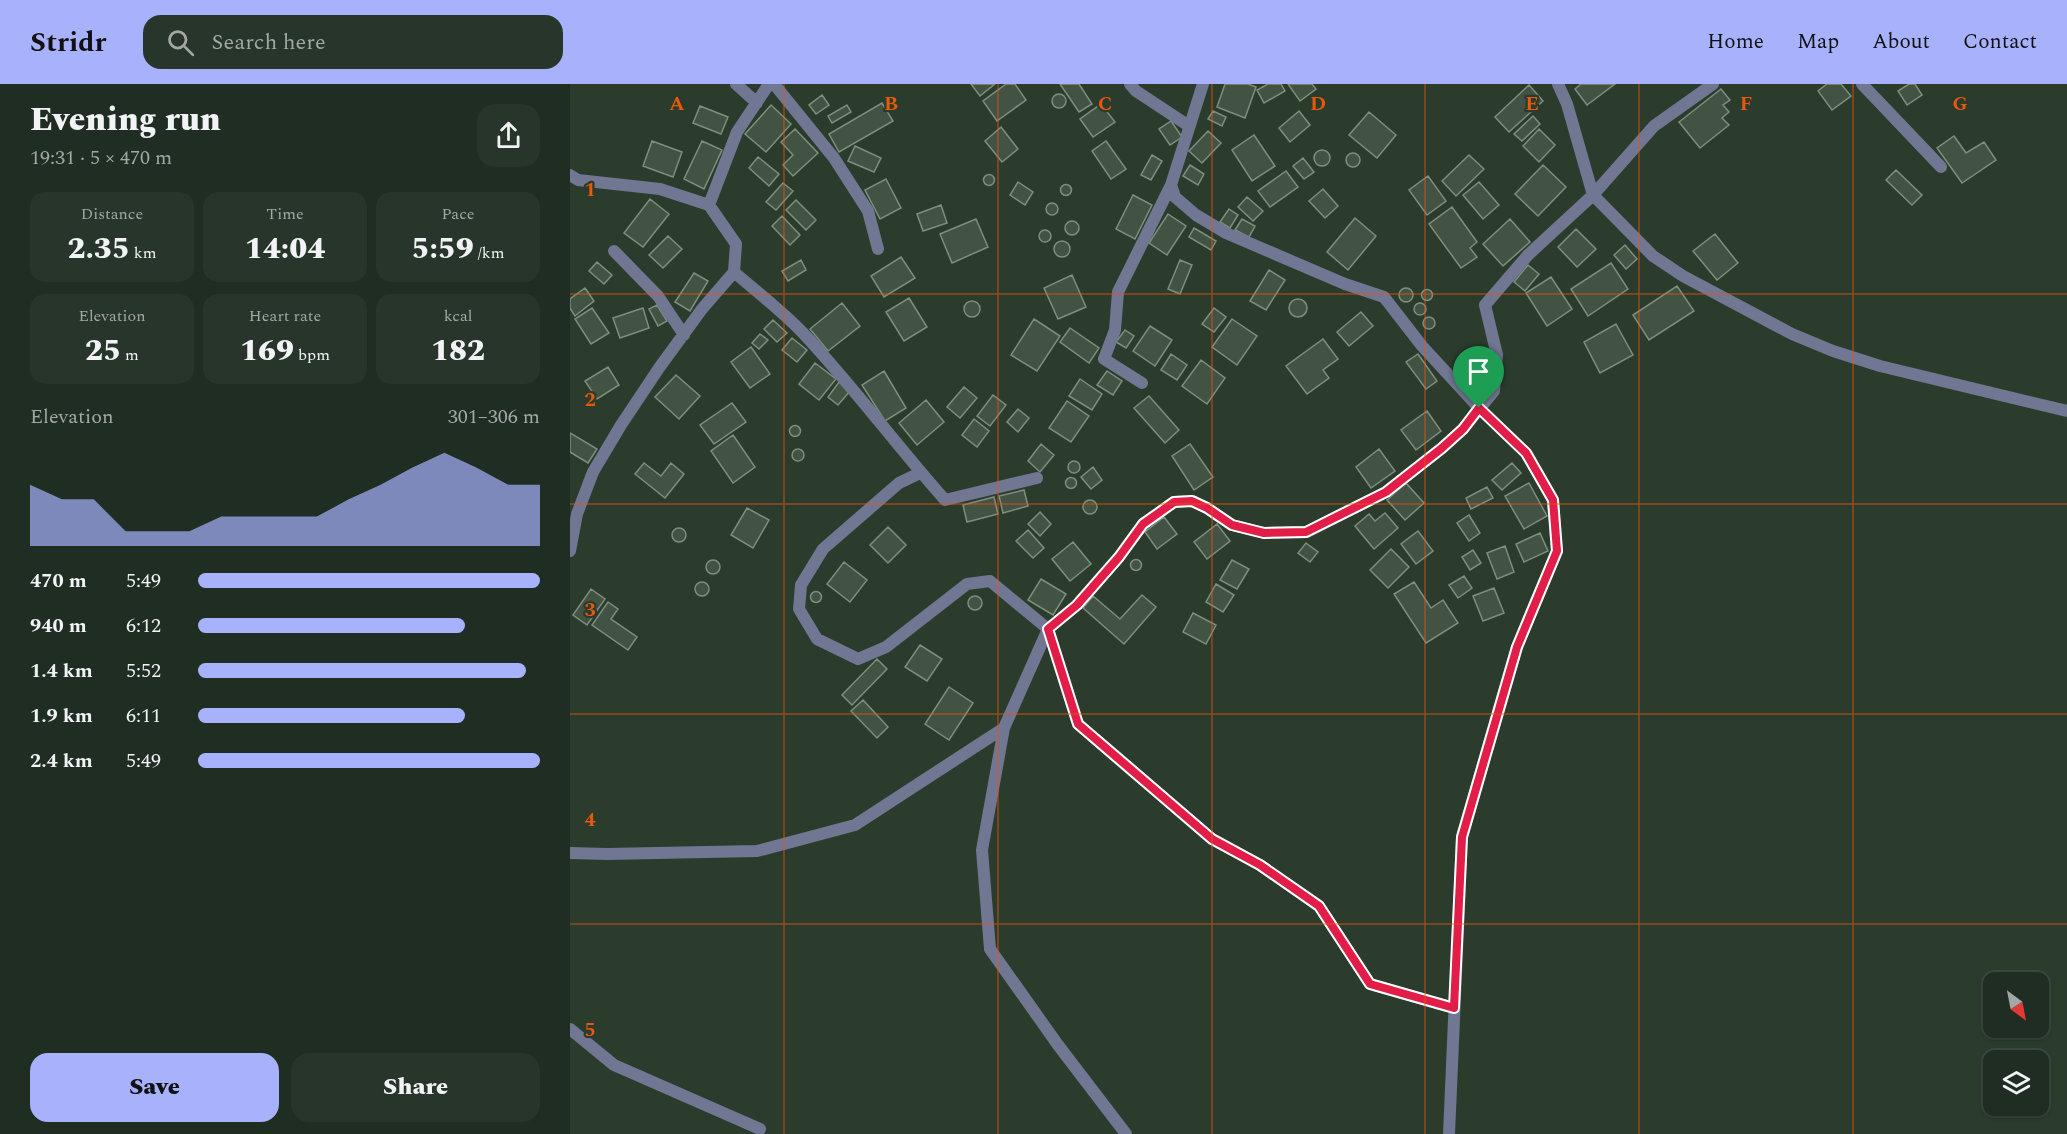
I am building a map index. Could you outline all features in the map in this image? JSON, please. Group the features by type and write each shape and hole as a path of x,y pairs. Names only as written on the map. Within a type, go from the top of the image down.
{"street":[{"path":"736,84 757,103"},
{"path":"709,205 737,132 769,84"},
{"path":"774,84 834,158 868,210 878,249"},
{"path":"1130,84 1136,91 1189,126"},
{"path":"1143,383 1104,359 1115,330 1118,292 1171,185 1203,84"},
{"path":"1558,84 1567,104 1593,195 1661,261 1683,276 1792,334 1833,351 1880,366 2067,411"},
{"path":"1126,1134 1058,1046 990,949 982,850 1004,728 1048,629 1077,605 1119,557 1143,524 1174,502 1192,501 1232,525 1264,533 1306,532 1386,492 1442,448 1463,429 1494,391 1497,355 1485,305 1528,255 1593,195 1654,126 1713,84"},
{"path":"1862,84 1941,167"},
{"path":"570,176 578,180 660,189 709,205 736,244 734,272 702,309 621,425 593,472 577,514 570,551"},
{"path":"1171,185 1175,197 1196,215 1226,233 1345,284 1384,297 1422,346 1479,408 1526,453 1553,500 1557,551 1517,647 1462,837 1449,1134"},
{"path":"614,251 658,296 684,335"},
{"path":"734,272 801,331 859,395 920,473 945,500 1037,478"},
{"path":"920,473 899,483 823,549 801,585 800,609 817,639 858,659 886,647 967,584 990,581 1048,629 1078,724 1212,839 1260,865 1319,906 1370,984 1454,1008"},
{"path":"570,853 757,851 855,825 1004,728"},
{"path":"570,1029 614,1065 760,1129"}],"building":[{"path":"971,84 995,84 980,96"},
{"path":"1006,84 1015,84 1026,100 997,121 983,101"},
{"path":"1060,84 1079,84 1092,104 1079,112"},
{"path":"1225,84 1248,84 1256,87 1245,118 1217,107"},
{"path":"1268,84 1281,84 1285,91 1264,103 1257,90"},
{"path":"1288,84 1312,84 1316,89 1300,101"},
{"path":"1581,84 1615,84 1587,105 1575,89"},
{"path":"1827,84 1841,84 1851,96 1832,110 1818,91"},
{"path":"1909,84 1915,84 1922,95 1907,105 1898,91"},
{"path":"1529,85 1543,101 1509,132 1495,117"},
{"path":"1721,89 1730,100 1723,105 1729,112 1722,118 1729,125 1700,148 1679,122"},
{"path":"1059,94 1064,96 1066,101 1064,106 1059,108 1054,106 1052,101 1054,96"},
{"path":"822,95 829,105 816,114 809,105"},
{"path":"882,103 893,121 839,152 829,134"},
{"path":"1101,104 1115,122 1093,137 1080,119"},
{"path":"771,105 791,124 766,152 745,134"},
{"path":"847,105 851,112 832,123 828,116"},
{"path":"700,106 728,117 721,134 693,123"},
{"path":"1213,111 1226,117 1222,126 1208,119"},
{"path":"1299,111 1310,125 1290,142 1279,128"},
{"path":"1369,112 1396,135 1377,158 1349,135"},
{"path":"1533,116 1540,124 1522,141 1514,134"},
{"path":"1171,121 1182,137 1170,145 1159,129"},
{"path":"1001,127 1018,149 1002,162 985,141"},
{"path":"795,129 818,153 793,176 783,165 793,155 781,142"},
{"path":"1539,129 1555,145 1539,162 1523,146"},
{"path":"1208,131 1221,143 1202,163 1189,151"},
{"path":"1254,135 1275,166 1252,181 1232,150"},
{"path":"1954,136 1966,153 1984,142 1996,160 1962,183 1937,148"},
{"path":"652,141 682,152 673,177 643,166"},
{"path":"702,141 722,150 704,189 684,179"},
{"path":"1106,141 1126,169 1111,179 1092,151"},
{"path":"855,146 881,158 874,172 848,161"},
{"path":"1322,150 1330,158 1322,166 1314,158"},
{"path":"1350,153 1356,153 1360,160 1356,167 1350,167 1346,163 1346,157"},
{"path":"1152,155 1162,161 1151,180 1141,175"},
{"path":"1469,155 1484,169 1456,196 1442,181"},
{"path":"758,157 779,174 769,186 749,168"},
{"path":"1303,158 1314,172 1304,179 1293,166"},
{"path":"1190,165 1204,174 1198,185 1183,176"},
{"path":"1543,165 1566,187 1538,216 1515,194"},
{"path":"1896,170 1922,195 1912,205 1886,180"},
{"path":"1286,171 1298,187 1270,207 1258,191"},
{"path":"989,174 995,180 989,186 983,180"},
{"path":"1428,176 1446,201 1427,215 1409,190"},
{"path":"886,179 901,208 880,219 865,190"},
{"path":"1018,182 1033,192 1025,205 1010,195"},
{"path":"1479,182 1499,205 1483,219 1463,195"},
{"path":"783,183 793,191 776,210 766,202"},
{"path":"1066,185 1070,186 1070,194 1066,195 1062,194 1061,190 1062,186"},
{"path":"1323,189 1338,206 1325,218 1309,201"},
{"path":"1133,195 1152,205 1135,239 1116,229"},
{"path":"1247,197 1263,211 1253,221 1238,207"},
{"path":"650,199 669,214 643,247 624,233"},
{"path":"796,200 816,220 806,230 786,210"},
{"path":"1054,203 1058,209 1054,215 1050,215 1046,207"},
{"path":"941,205 947,223 923,231 917,214"},
{"path":"1452,207 1477,242 1470,248 1477,257 1461,268 1429,224"},
{"path":"1229,209 1238,215 1230,228 1220,222"},
{"path":"1168,214 1186,226 1167,255 1149,243"},
{"path":"782,216 800,235 790,245 772,226"},
{"path":"1355,218 1376,236 1348,270 1327,252"},
{"path":"976,219 988,247 952,263 940,234"},
{"path":"1242,219 1255,226 1249,237 1235,230"},
{"path":"1510,219 1530,242 1503,266 1483,244"},
{"path":"1069,221 1075,221 1079,228 1075,235 1069,235 1065,231 1065,225"},
{"path":"1194,228 1216,241 1211,250 1189,237"},
{"path":"1576,229 1596,249 1577,267 1558,247"},
{"path":"1047,230 1050,231 1050,241 1043,242 1040,241 1039,234 1040,231"},
{"path":"1715,234 1738,263 1717,280 1693,251"},
{"path":"668,236 682,249 663,268 649,255"},
{"path":"1062,241 1068,243 1070,249 1068,255 1062,257 1056,255 1054,249 1056,243"},
{"path":"1625,245 1637,259 1626,269 1614,255"},
{"path":"901,257 915,278 884,297 871,276"},
{"path":"801,260 806,270 788,281 782,271"},
{"path":"1180,260 1192,265 1180,294 1168,289"},
{"path":"597,262 612,275 604,284 589,271"},
{"path":"1611,263 1628,289 1588,316 1571,289"},
{"path":"1528,265 1539,274 1525,291 1514,282"},
{"path":"1269,270 1285,280 1266,310 1250,301"},
{"path":"694,273 708,281 690,311 675,302"},
{"path":"1072,275 1086,307 1058,319 1044,288"},
{"path":"1551,277 1572,309 1547,326 1526,293"},
{"path":"1677,286 1694,311 1649,340 1633,315"},
{"path":"585,288 594,301 575,316 570,308 570,299"},
{"path":"1406,288 1411,290 1413,295 1411,300 1406,302 1401,300 1399,295 1401,290"},
{"path":"1427,290 1431,291 1431,299 1427,300 1423,299 1422,295 1423,291"},
{"path":"909,298 927,327 904,341 886,312"},
{"path":"1298,299 1304,302 1307,308 1304,314 1298,317 1292,314 1289,308 1292,302"},
{"path":"972,301 980,309 972,317 964,309"},
{"path":"842,303 860,326 828,351 810,329"},
{"path":"1422,303 1426,309 1422,315 1418,315 1414,307"},
{"path":"657,305 667,321 658,326 649,309"},
{"path":"592,308 609,333 591,344 575,319"},
{"path":"643,308 649,328 620,338 613,318"},
{"path":"1214,308 1226,317 1214,332 1202,324"},
{"path":"1361,312 1373,326 1349,346 1337,332"},
{"path":"1429,317 1435,323 1429,329 1423,323"},
{"path":"1034,319 1060,336 1037,371 1011,355"},
{"path":"1232,319 1257,336 1237,365 1212,347"},
{"path":"773,320 787,333 777,342 764,329"},
{"path":"1616,324 1633,355 1600,373 1584,342"},
{"path":"1150,326 1172,340 1155,366 1133,351"},
{"path":"1070,328 1099,348 1089,363 1060,342"},
{"path":"1125,330 1134,336 1126,348 1116,342"},
{"path":"760,334 768,340 759,349 752,343"},
{"path":"792,338 807,350 797,362 782,350"},
{"path":"1323,339 1338,359 1323,370 1329,378 1307,394 1286,366"},
{"path":"751,347 770,374 750,388 731,362"},
{"path":"1171,354 1187,365 1177,380 1161,370"},
{"path":"1418,354 1437,381 1426,389 1406,362"},
{"path":"1201,360 1225,378 1207,404 1182,386"},
{"path":"815,363 836,379 819,400 799,384"},
{"path":"608,367 619,385 597,399 585,381"},
{"path":"884,371 906,408 885,421 862,385"},
{"path":"1107,371 1122,381 1113,395 1097,385"},
{"path":"676,375 700,396 679,419 655,397"},
{"path":"1080,379 1102,394 1092,410 1069,396"},
{"path":"839,382 850,391 838,405 828,397"},
{"path":"964,387 977,398 960,418 947,407"},
{"path":"993,395 1006,405 990,426 977,416"},
{"path":"1149,396 1179,430 1165,443 1134,408"},
{"path":"926,400 944,422 917,445 899,423"},
{"path":"1067,401 1089,416 1071,442 1049,428"},
{"path":"732,403 746,422 714,444 700,425"},
{"path":"1018,409 1029,418 1018,432 1007,422"},
{"path":"1427,411 1441,431 1416,450 1401,430"},
{"path":"974,419 989,431 977,447 962,435"},
{"path":"795,426 799,427 799,435 795,436 791,435 790,431 791,427"},
{"path":"570,433 597,449 588,463 570,452"},
{"path":"733,435 755,467 733,483 711,451"},
{"path":"1041,444 1054,455 1040,472 1028,461"},
{"path":"1190,444 1213,477 1194,490 1172,456"},
{"path":"798,449 804,455 798,461 792,455"},
{"path":"1379,449 1395,471 1371,488 1356,467"},
{"path":"1076,461 1080,467 1076,473 1072,473 1068,465"},
{"path":"644,463 661,476 671,463 684,474 665,498 635,474"},
{"path":"1512,463 1521,473 1502,490 1492,480"},
{"path":"1093,467 1102,480 1091,489 1081,477"},
{"path":"1071,477 1077,483 1071,489 1065,483"},
{"path":"1406,483 1424,503 1405,520 1387,500"},
{"path":"1529,483 1547,516 1524,529 1505,496"},
{"path":"1487,487 1493,498 1471,509 1466,498"},
{"path":"1024,490 1028,506 1003,513 999,496"},
{"path":"994,497 998,514 967,522 963,505"},
{"path":"1090,500 1095,502 1097,507 1095,512 1090,514 1085,512 1083,507 1085,502"},
{"path":"747,508 769,520 753,548 731,535"},
{"path":"1040,512 1051,524 1040,536 1028,524"},
{"path":"1385,513 1398,528 1374,549 1355,526 1369,514 1375,521"},
{"path":"1469,515 1480,533 1469,541 1457,523"},
{"path":"1164,517 1177,534 1157,549 1145,532"},
{"path":"1217,524 1230,541 1207,559 1194,542"},
{"path":"888,527 906,545 888,563 870,545"},
{"path":"676,528 682,528 686,535 682,542 676,542 672,538 672,532"},
{"path":"1028,530 1044,548 1033,558 1016,541"},
{"path":"1418,531 1433,551 1416,564 1401,544"},
{"path":"1540,533 1548,551 1524,562 1516,544"},
{"path":"1073,542 1091,564 1070,581 1052,559"},
{"path":"1306,543 1318,552 1310,562 1298,553"},
{"path":"1505,546 1514,572 1497,579 1487,553"},
{"path":"1391,549 1409,567 1388,588 1370,570"},
{"path":"1473,550 1481,563 1470,570 1462,557"},
{"path":"1136,559 1142,565 1136,571 1130,565"},
{"path":"710,560 716,560 720,567 716,574 710,574 706,570 706,564"},
{"path":"1232,560 1249,569 1237,589 1220,580"},
{"path":"844,562 867,580 850,602 827,584"},
{"path":"1464,576 1472,588 1458,598 1449,585"},
{"path":"1041,579 1066,594 1053,615 1028,600"},
{"path":"699,582 705,582 709,589 705,596 699,596 695,592 695,586"},
{"path":"1414,582 1431,608 1443,600 1458,623 1426,643 1394,594"},
{"path":"1216,584 1234,595 1223,612 1206,602"},
{"path":"1494,588 1504,613 1483,621 1473,596"},
{"path":"591,589 605,599 587,625 573,615"},
{"path":"816,591 822,597 816,603 810,597"},
{"path":"1142,595 1156,607 1124,644 1083,608 1093,596 1120,619"},
{"path":"975,596 980,598 982,603 980,608 975,610 970,608 968,603 970,598"},
{"path":"608,602 618,609 611,619 637,637 628,650 592,625"},
{"path":"1193,613 1216,625 1206,644 1183,632"},
{"path":"920,645 942,659 927,681 905,667"},
{"path":"877,659 887,669 852,705 842,695"},
{"path":"949,687 973,703 949,740 925,724"},
{"path":"863,700 888,727 877,738 851,711"}],"route":[{"path":"1479,408 1526,453 1553,500 1557,551 1517,647 1462,837 1454,1008 1370,984 1319,906 1260,865 1212,839 1078,724 1048,629 1077,605 1119,557 1143,524 1174,502 1192,501 1232,525 1264,533 1306,532 1386,492 1442,448 1463,429 1479,408"}]}
